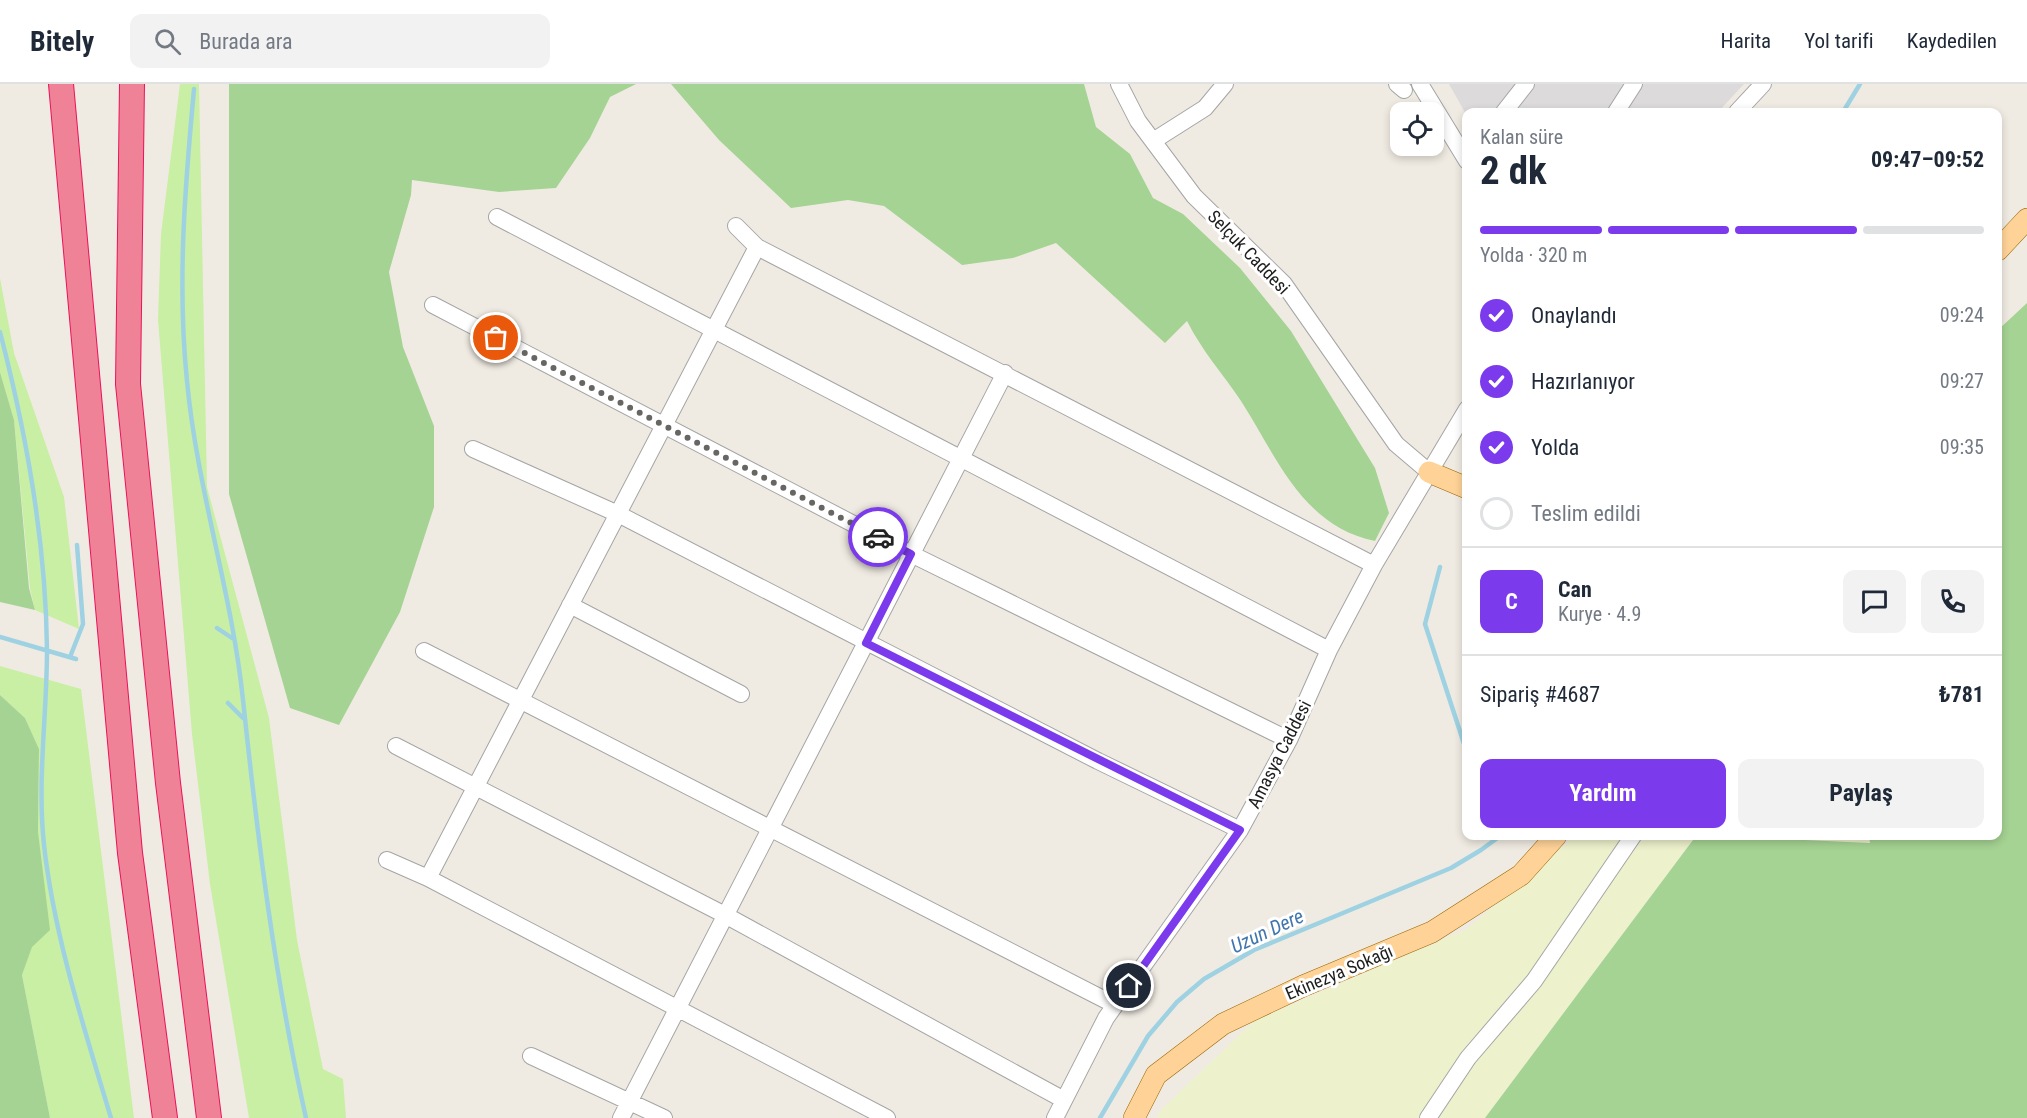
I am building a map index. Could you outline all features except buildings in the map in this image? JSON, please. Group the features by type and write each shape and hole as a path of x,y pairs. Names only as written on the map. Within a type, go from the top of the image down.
{"highway":[{"path":"61,84 130,853 165,1118"},
{"path":"133,84 128,384 168,783 209,1118"}],"main road":[{"path":"2002,246 2027,219"},
{"path":"1429,472 1462,486"},
{"name":"Ekinezya Sokağı","path":"1134,1118 1156,1075 1224,1024 1303,986 1432,932 1521,874 1553,840"}],"street":[{"name":"Selçuk Caddesi","path":"1119,84 1138,121 1194,196 1284,284 1396,444 1429,472"},
{"path":"1153,141 1205,108 1225,84"},
{"path":"1507,108 1526,84"},
{"path":"1619,108 1634,84"},
{"path":"1741,108 1763,84"},
{"path":"1407,86 1462,154"},
{"path":"497,217 714,332 1329,650"},
{"path":"736,225 757,247 1374,565"},
{"path":"428,878 757,247"},
{"path":"433,305 911,554 1289,740"},
{"path":"621,1118 1005,373"},
{"name":"Amasya Caddesi","path":"1055,1118 1115,1005 1240,830 1289,740 1329,650 1374,565 1462,417"},
{"path":"473,449 618,514 866,643 1240,830"},
{"path":"570,605 741,694"},
{"path":"424,651 519,702 1115,1005"},
{"path":"396,746 725,915 1064,1100"},
{"path":"1428,1118 1468,1058 1534,981 1630,840"},
{"path":"387,861 428,878 887,1118"},
{"path":"531,1056 664,1118"}],"shaded area":[{"path":"1449,84 1744,84 1722,108 1462,108"}],"green space":[{"path":"180,84 199,84 207,487 269,718 297,940 323,1069 343,1079 346,1118 249,1118 210,884 192,734 158,320 161,234"},
{"path":"229,84 636,84 610,97 590,138 556,188 499,192 412,180 411,195 389,272 403,347 434,426 434,507 400,612 339,725 290,708 229,494"},
{"path":"671,84 1084,84 1096,127 1130,154 1153,198 1183,214 1240,268 1291,331 1375,468 1389,513 1375,541 1350,533 1328,521 1310,505 1280,466 1241,401 1187,321 1165,343 1056,243 1013,258 962,265 884,206 848,200 791,208 719,140"},
{"path":"0,278 14,353 64,497 79,629 35,610 30,588 14,420 0,372"},
{"path":"2027,303 2027,1118 1485,1118 1693,840 1805,840 1870,843 1870,840 2002,840 2002,326"},
{"path":"0,372 14,420 29,588 35,610 0,602"},
{"path":"0,666 81,689 134,1118 50,1118 22,975 32,946 38,832 39,749 25,718 0,695"},
{"path":"0,695 25,718 39,749 38,832 50,930 32,947 22,975 50,1118 0,1118"},
{"path":"1570,840 1693,840 1485,1118 1157,1118 1161,1110 1255,1020 1467,929"},
{"path":"1805,840 1870,840 1870,843"}],"waterway":[{"name":"Uzun Dere","path":"1845,108 1860,84"},
{"path":"194,89 182,271 187,381 198,461 238,660 268,910 285,1014 306,1118"},
{"path":"0,332 19,410 33,489 43,569 47,650 42,772 44,845 63,948 111,1118"},
{"path":"70,657 83,624 77,545"},
{"path":"1440,567 1425,624 1462,738"},
{"path":"217,628 232,638"},
{"path":"0,637 76,659"},
{"path":"228,703 243,718"},
{"name":"Uzun Dere","path":"1100,1118 1148,1036 1177,1002 1204,979 1254,950 1451,868 1495,840"}],"way so far":[{"path":"496,338 878,537"}],"route":[{"path":"878,537 911,554 866,643 1240,830 1129,986"}]}
